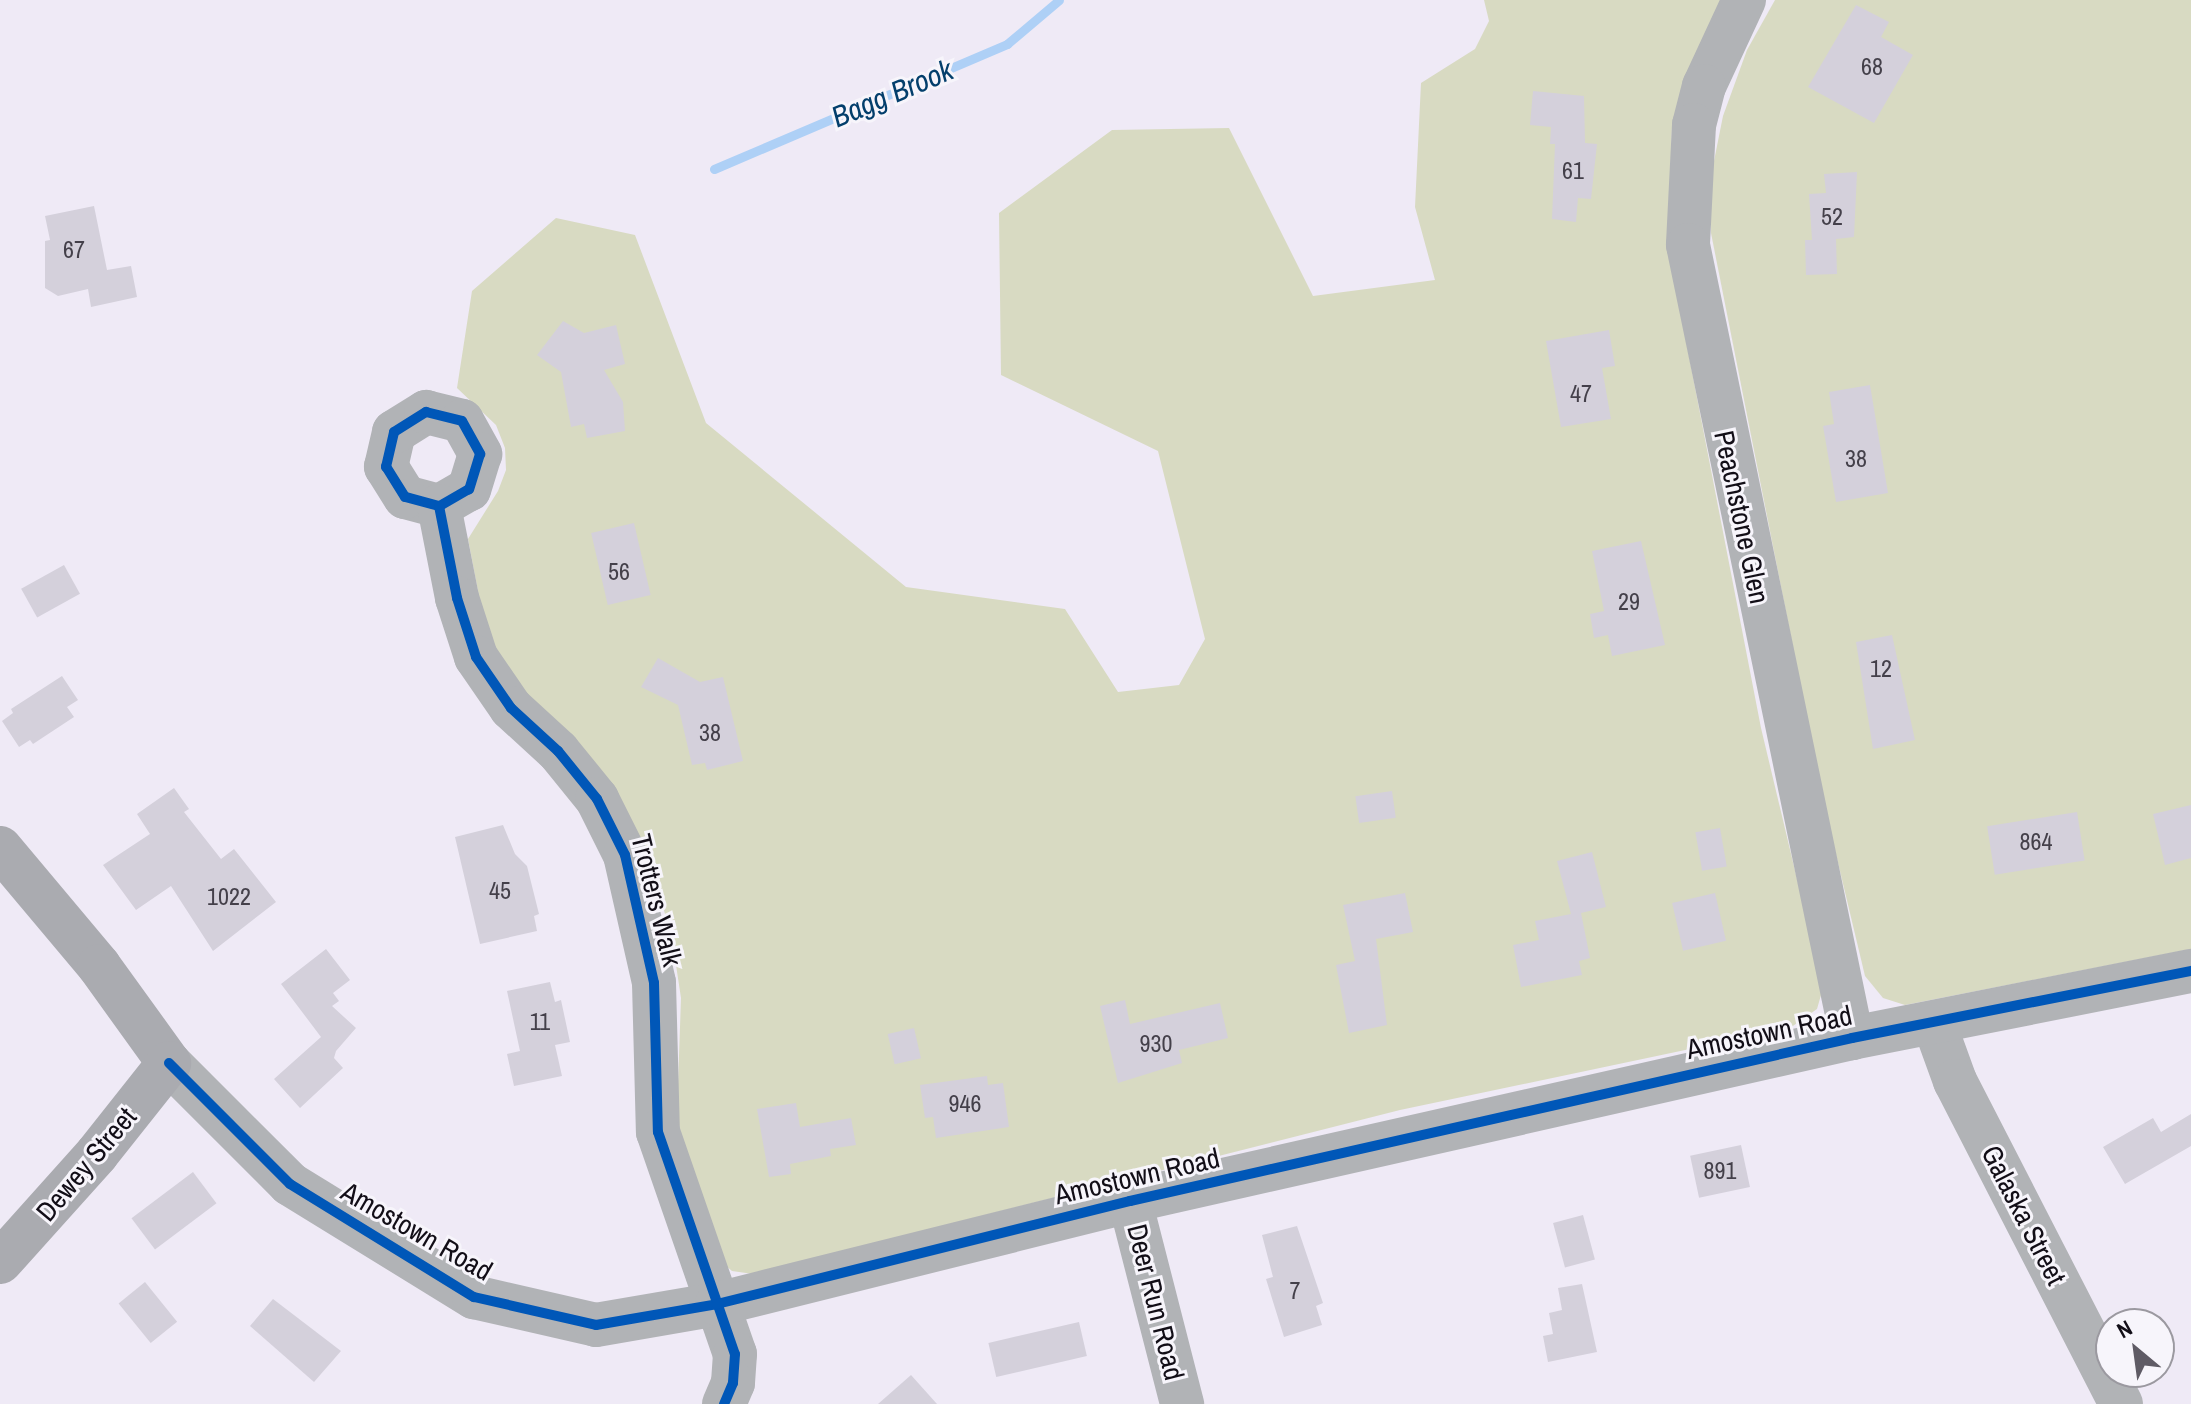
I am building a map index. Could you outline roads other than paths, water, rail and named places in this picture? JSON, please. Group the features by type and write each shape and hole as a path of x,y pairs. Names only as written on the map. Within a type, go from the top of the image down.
{"main road":[{"name":"Amostown Road","path":"0,848 99,966 169,1063"},
{"name":"Dewey Street","path":"0,1262 97,1154 169,1063"}],"street":[{"name":"Peachstone Glen","path":"1744,0 1704,86 1694,125 1688,245 1852,1038"},
{"name":"Trotters Walk","path":"439,506 457,598 476,657 511,708 585,782 608,816 625,855 656,999 658,1132 735,1354 733,1383 724,1404"},
{"name":"Amostown Road","path":"169,1063 290,1184 474,1297 596,1325 717,1304 1130,1201 1852,1038 2191,971"},
{"name":"Galaska Street","path":"1934,1023 1955,1081 2121,1404"},
{"name":"Deer Run Road","path":"1130,1201 1182,1404"}],"waterway":[{"name":"Bagg Brook","path":"714,169 1007,44 1059,0"}]}
